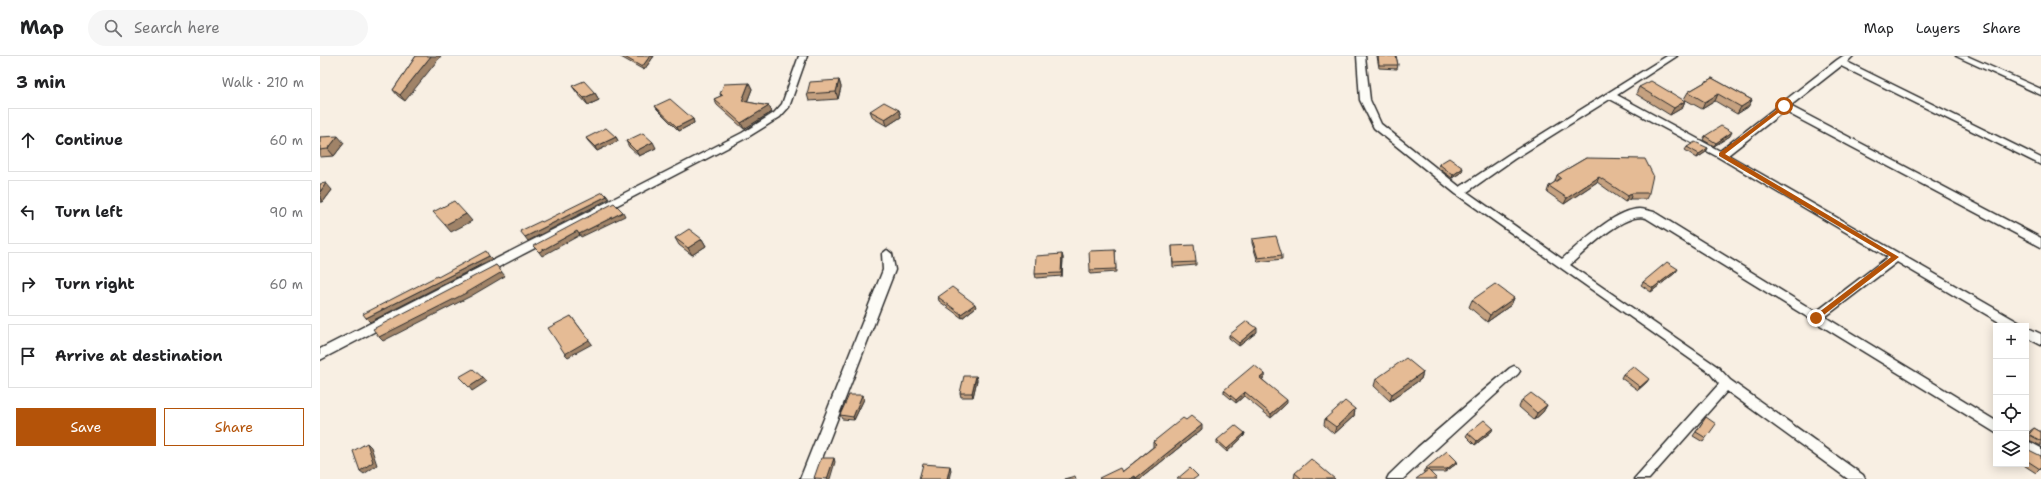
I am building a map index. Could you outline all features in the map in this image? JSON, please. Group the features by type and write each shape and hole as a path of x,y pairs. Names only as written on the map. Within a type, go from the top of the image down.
{"street":[{"path":"320,355 745,135 776,115 786,105 803,56"},
{"path":"1361,56 1365,100 1377,126 1460,192 1562,265 1714,370 1726,384 1858,479"},
{"path":"1460,192 1510,157 1673,56"},
{"path":"1721,155 1840,62 1850,56"},
{"path":"1960,56 2041,92"},
{"path":"1840,62 2041,162"},
{"path":"1610,95 1721,155 2011,323"},
{"path":"1784,106 2041,243"},
{"path":"1562,265 1617,222 1633,213 1641,212 1661,221 1993,426"},
{"path":"807,479 888,270 887,254"},
{"path":"1816,318 1896,257"},
{"path":"2029,334 2041,340"},
{"path":"1394,479 1423,451 1514,370"},
{"path":"1640,479 1726,384"},
{"path":"2029,448 2041,455"}],"building":[{"path":"416,56 431,56 400,95 393,90"},
{"path":"623,56 650,56 642,67"},
{"path":"1378,56 1396,56 1398,65 1379,65"},
{"path":"1712,78 1752,100 1741,107 1718,94 1705,102 1688,92"},
{"path":"839,80 836,92 807,94 810,82"},
{"path":"584,81 595,93 584,98 572,86"},
{"path":"1651,81 1685,101 1674,108 1639,87"},
{"path":"749,83 742,101 769,106 741,123 714,99 723,95 720,94 724,84"},
{"path":"670,99 693,119 677,127 655,106"},
{"path":"884,102 899,110 885,119 870,111"},
{"path":"1721,126 1732,132 1716,143 1705,136"},
{"path":"606,128 616,137 595,147 586,138"},
{"path":"643,133 653,142 636,151 626,141"},
{"path":"338,136 328,149 320,150 320,137"},
{"path":"1695,142 1708,148 1699,154 1687,147"},
{"path":"1449,158 1463,168 1453,175 1439,164"},
{"path":"1586,158 1645,159 1653,175 1649,193 1632,193 1628,196 1599,177 1567,198 1549,186 1561,178 1557,175"},
{"path":"326,183 320,192 320,184"},
{"path":"603,192 607,196 525,237 520,231 541,221 542,222"},
{"path":"454,201 466,214 445,225 433,212"},
{"path":"614,203 623,212 579,234 577,231 539,252 533,246"},
{"path":"689,229 702,239 688,248 675,238"},
{"path":"1276,236 1282,255 1258,258 1252,239"},
{"path":"1194,245 1196,262 1173,263 1172,246"},
{"path":"1115,250 1116,269 1090,270 1089,251"},
{"path":"486,251 489,256 366,318 363,314 437,276 438,277"},
{"path":"1062,254 1061,273 1035,274 1036,256"},
{"path":"1667,262 1678,269 1653,288 1643,282"},
{"path":"496,265 502,272 468,292 379,337 373,329"},
{"path":"1495,284 1514,298 1490,315 1472,300"},
{"path":"952,287 975,304 961,314 938,297"},
{"path":"571,316 589,340 565,354 548,328"},
{"path":"1247,321 1257,328 1239,343 1229,335"},
{"path":"1406,358 1423,372 1392,394 1376,379"},
{"path":"1254,365 1265,374 1260,378 1287,400 1271,414 1245,392 1236,400 1224,390"},
{"path":"1633,366 1649,379 1640,387 1623,374"},
{"path":"473,369 483,378 469,387 459,377"},
{"path":"964,376 976,376 972,393 960,393"},
{"path":"1531,393 1547,405 1537,413 1522,400"},
{"path":"849,395 862,395 853,417 840,415"},
{"path":"1345,401 1355,409 1336,427 1325,419"},
{"path":"1191,416 1202,425 1136,478 1135,476 1130,479 1099,478 1120,468 1122,472 1156,445 1153,442 1183,418 1186,420"},
{"path":"1706,417 1716,424 1706,438 1696,432"},
{"path":"1484,420 1493,428 1477,441 1468,433"},
{"path":"1235,425 1245,433 1227,449 1217,440"},
{"path":"2034,428 2041,432 2041,441 2030,435 2029,450 2029,434"},
{"path":"367,443 373,462 360,471 353,451"},
{"path":"2029,450 2041,456 2040,469 2029,462"},
{"path":"1447,451 1457,461 1447,469 1425,469"},
{"path":"821,458 834,458 827,479 814,478"},
{"path":"1311,459 1335,479 1302,479 1295,473"},
{"path":"923,464 950,466 947,479 919,479"},
{"path":"1190,468 1198,476 1194,479 1177,479"},
{"path":"1428,470 1437,479 1416,479"},
{"path":"1075,476 1076,479 1064,479"}],"route":[{"path":"1784,106 1721,155 1896,257 1816,318"}]}
